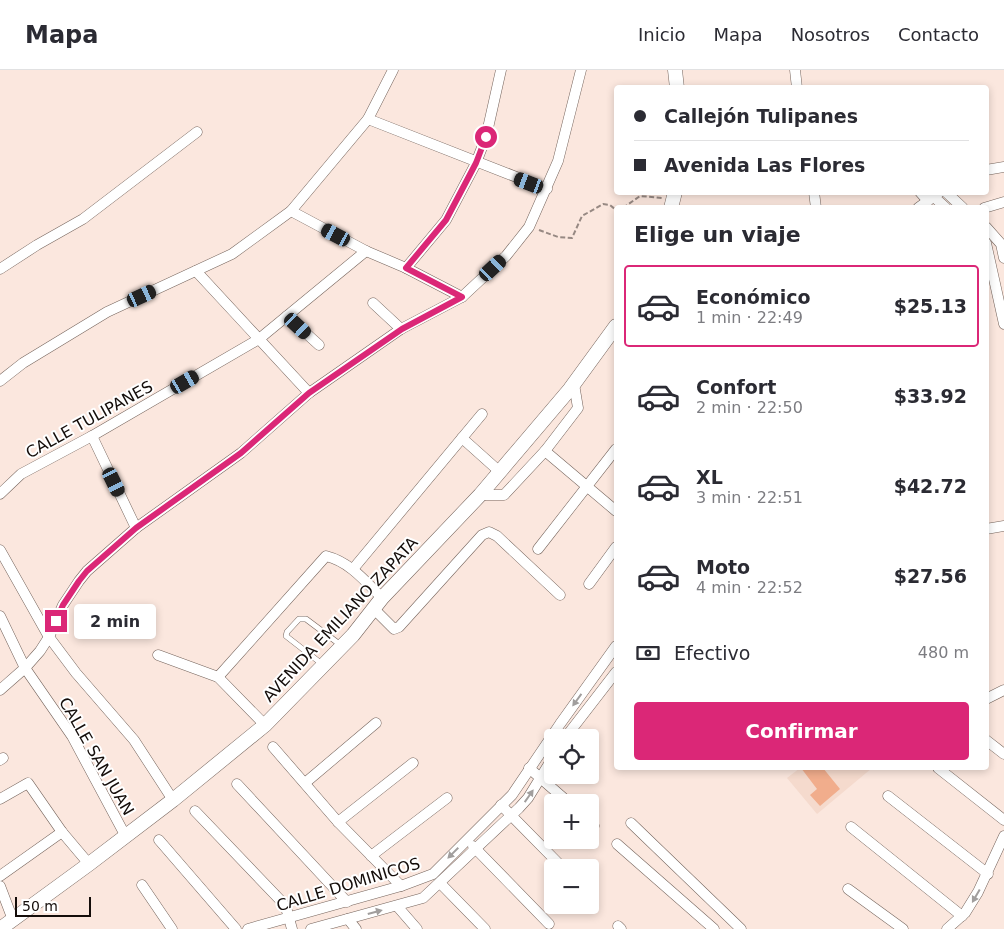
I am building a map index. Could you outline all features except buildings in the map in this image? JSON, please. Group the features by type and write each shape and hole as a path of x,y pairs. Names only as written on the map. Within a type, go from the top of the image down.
{"main road":[{"path":"675,70 677,85"},
{"name":"AVENIDA EMILIANO ZAPATA","path":"0,929 173,800 265,725 342,646 378,604 480,496 574,384 614,332"}],"street":[{"path":"0,380 107,312 232,254 291,210 322,176 368,119 393,70"},
{"path":"406,268 446,220 476,163 486,137 501,70"},
{"path":"0,690 25,668 40,651 49,637 63,605 87,571 136,528 241,453 309,393 402,329 462,297 506,256 529,227 547,189 558,161 581,70"},
{"path":"795,70 797,85"},
{"path":"368,119 476,163 547,189"},
{"path":"0,269 36,245 83,219 197,132"},
{"path":"989,170 1004,167"},
{"path":"949,195 961,205"},
{"path":"922,205 934,197"},
{"path":"989,206 1004,202"},
{"path":"291,210 366,251 406,268 462,297"},
{"path":"989,231 1001,244 1004,258"},
{"name":"CALLE TULIPANES","path":"0,494 21,474 92,436 259,339 366,251"},
{"path":"989,254 1001,294 1004,324"},
{"path":"196,271 309,393"},
{"path":"373,303 402,329"},
{"path":"287,316 319,345"},
{"path":"480,496 504,495 546,451 578,408 574,384"},
{"path":"353,569 482,414"},
{"path":"92,436 136,528"},
{"path":"462,438 500,472"},
{"path":"546,451 614,509"},
{"path":"538,549 614,451"},
{"path":"989,528 1004,526"},
{"path":"218,677 326,556 339,559 353,569 378,604 390,626 394,629 399,627 482,535 489,532 497,536 560,595"},
{"path":"0,550 49,637 76,673 134,740 173,800"},
{"path":"589,584 614,550"},
{"name":"CALLE SAN JUAN","path":"0,616 25,668 72,736 125,835"},
{"name":"CALLE DOMINICOS","path":"248,929 401,886 433,874 512,795 529,768 614,649"},
{"path":"158,655 218,677 265,725"},
{"path":"572,729 614,675"},
{"path":"592,680 604,688"},
{"path":"989,698 1004,690"},
{"path":"305,783 376,723"},
{"path":"989,742 1004,754"},
{"path":"273,747 338,822 401,886"},
{"path":"338,822 413,763"},
{"path":"529,768 559,794"},
{"path":"941,770 1004,820"},
{"name":"CALLE DOMINICOS","path":"310,929 423,898 511,816 528,798 544,772"},
{"path":"0,799 28,783 62,832 89,864"},
{"path":"237,784 347,902"},
{"path":"888,796 988,874"},
{"path":"371,856 446,798"},
{"path":"501,805 554,859"},
{"path":"195,811 283,903 290,918 292,929"},
{"path":"631,823 741,929"},
{"path":"851,827 962,916"},
{"path":"0,876 62,832"},
{"path":"947,929 962,916 978,892 1004,836"},
{"path":"467,839 550,924"},
{"path":"159,840 236,929"},
{"path":"617,844 714,929"},
{"path":"440,883 486,929"},
{"path":"142,885 172,929"},
{"path":"0,886 13,920"},
{"path":"848,889 903,929"},
{"path":"396,906 417,929"},
{"path":"348,919 356,929"}],"lane":[{"path":"324,665 286,636 287,632 299,619 306,619 342,646"}],"path":[{"path":"627,205 640,196 674,202"},
{"path":"529,227 558,237 572,238 582,216 603,204 610,205 614,208"}],"shaded area":[{"path":"797,770 870,770 817,814 787,778"}],"route":[{"path":"56,621 63,605 87,571 136,528 241,453 309,393 402,329 462,297 406,268 446,220 476,163 486,137"}]}
